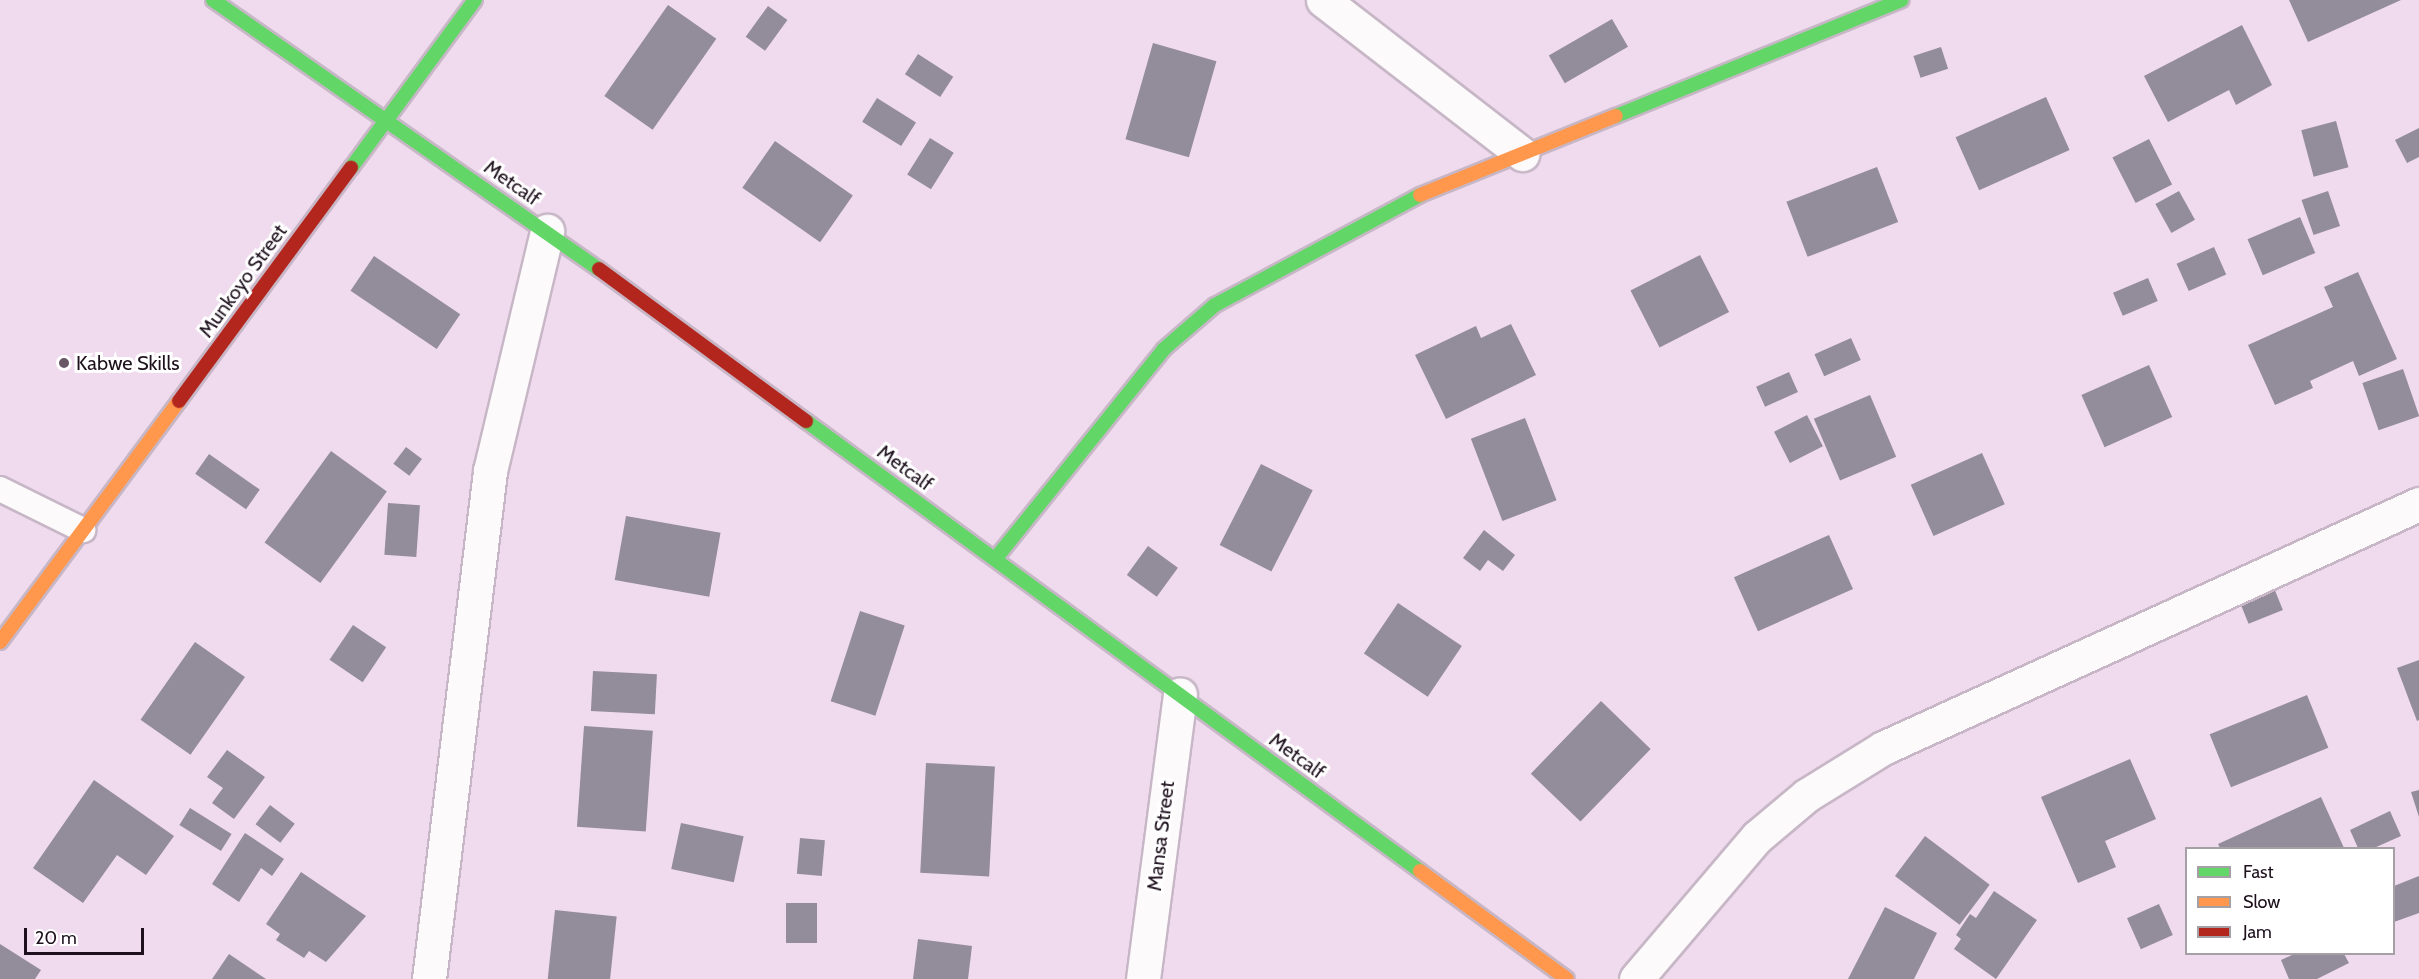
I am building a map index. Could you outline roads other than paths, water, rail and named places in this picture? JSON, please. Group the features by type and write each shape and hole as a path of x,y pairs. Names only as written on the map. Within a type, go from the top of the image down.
{"street":[{"name":"Metcalf","path":"213,0 547,231 996,558 1567,979"},
{"name":"Munkoyo Street","path":"0,642 475,0"},
{"path":"1323,0 1522,154"},
{"path":"996,558 1164,349 1215,305 1405,201 1887,3"},
{"path":"429,979 490,471 547,231"},
{"path":"1636,979 1757,837 1807,795 1883,748 2419,504"},
{"name":"Mansa Street","path":"1143,979 1180,694"}],"lane":[{"path":"0,489 83,530"}],"place":[{"name":"Kabwe Skills","path":"64,363"}]}
